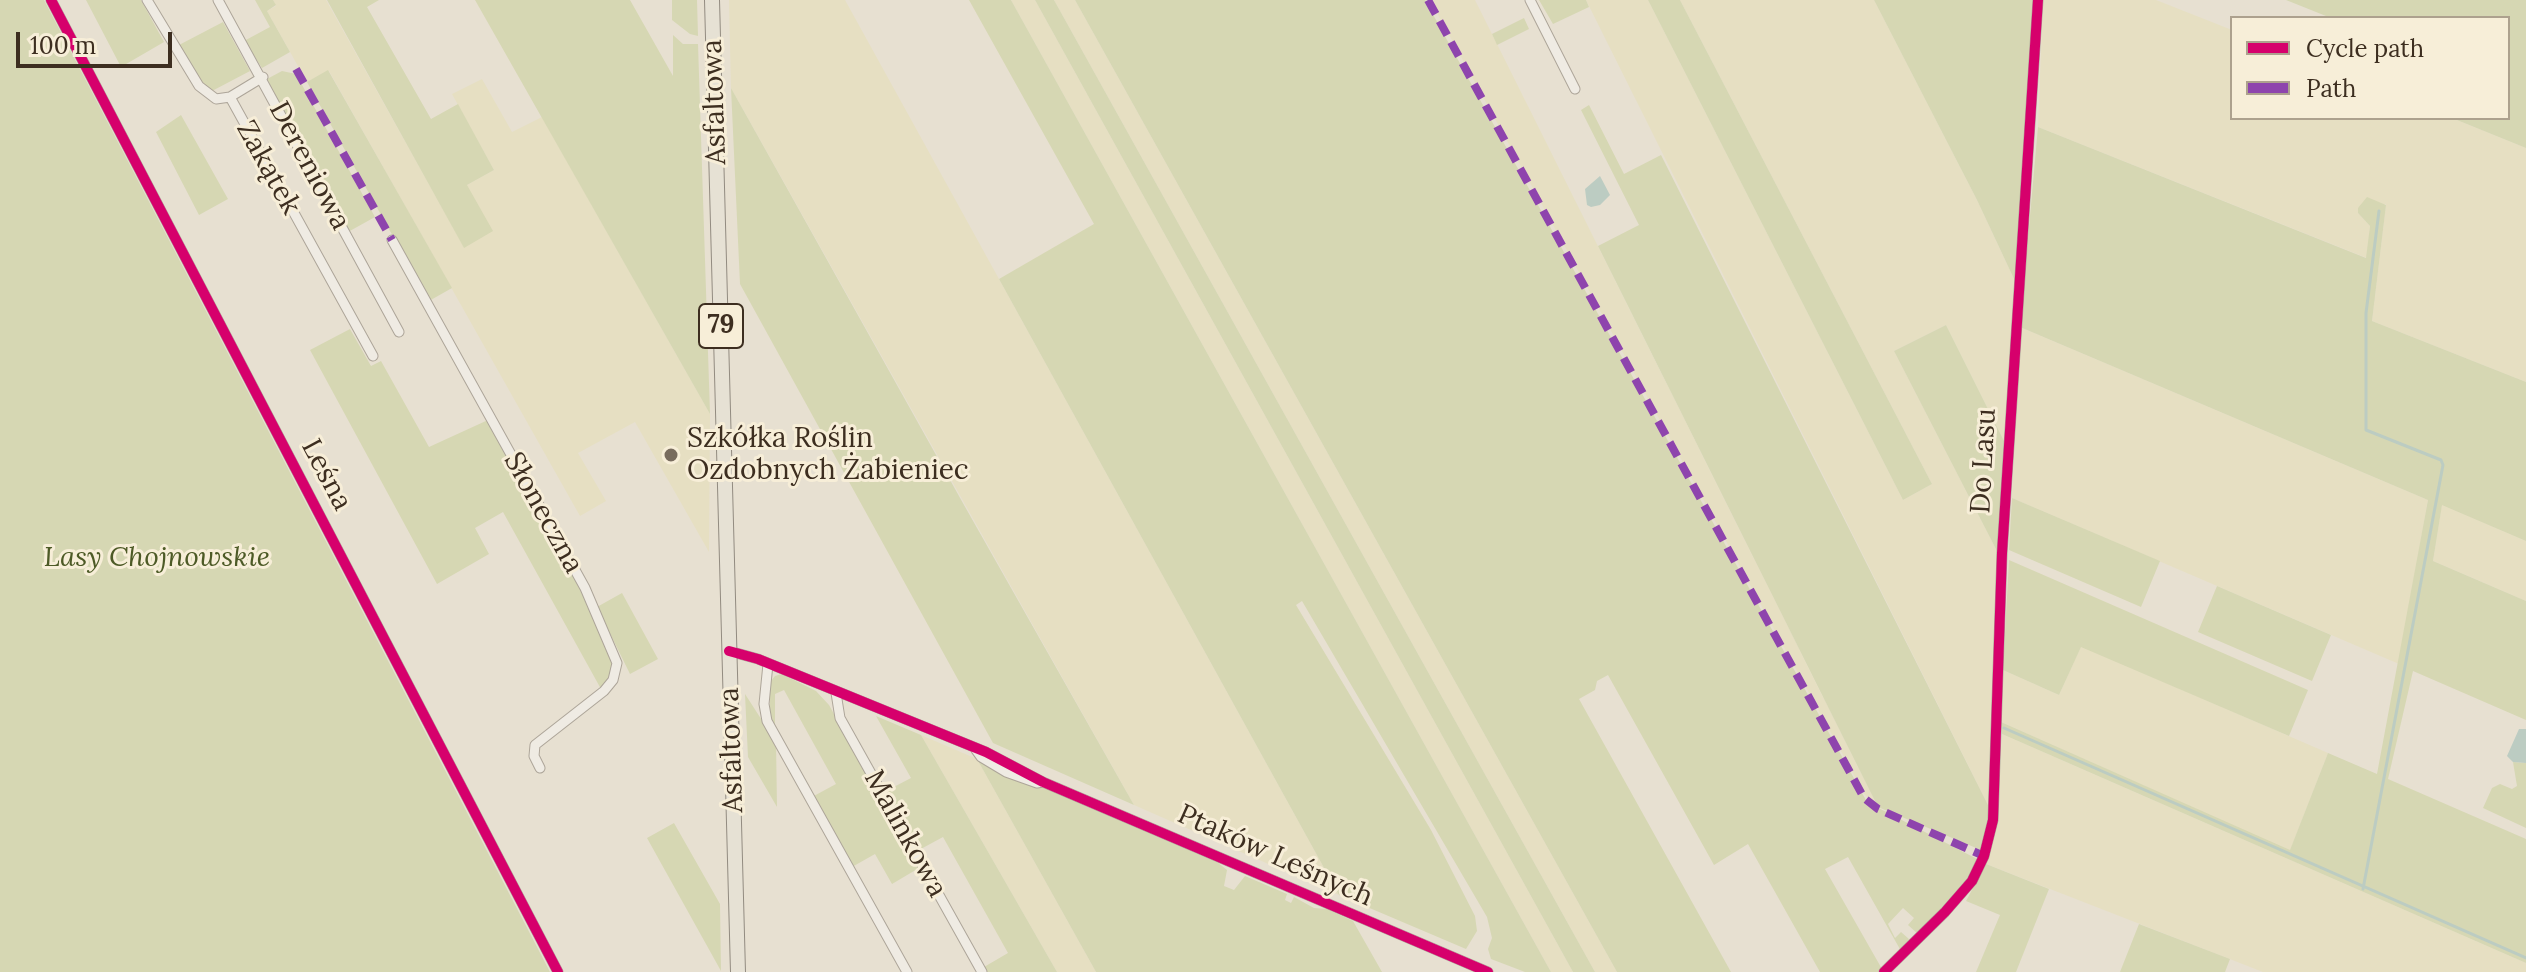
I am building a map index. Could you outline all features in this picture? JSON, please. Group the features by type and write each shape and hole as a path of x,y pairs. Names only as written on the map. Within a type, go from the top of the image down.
{"main road":[{"name":"Asfaltowa","path":"712,0 738,972"}],"street":[{"name":"Leśna","path":"51,0 558,972"},
{"name":"Zakątek","path":"147,0 199,86 216,99 230,97 373,356"},
{"name":"Dereniowa","path":"218,0 263,77 399,332"},
{"path":"1530,0 1575,89"},
{"name":"Do Lasu","path":"1884,972 1972,881 1984,856 1993,820 2002,553 2038,0"},
{"path":"230,97 263,77"},
{"name":"Słoneczna","path":"392,240 585,588 617,663 613,680 604,691 535,745 534,756 540,768"},
{"name":"Ptaków Leśnych","path":"729,651 768,664 976,750 981,757 1006,772 1037,783 1043,782 1488,972"},
{"path":"768,664 764,704 767,721 907,972"},
{"name":"Malinkowa","path":"836,693 840,718 982,972"}],"shaded area":[{"path":"273,0 326,0 464,247 467,185 494,170 452,94 482,79 512,132 542,117 710,414 709,552 635,422 578,453 606,501 580,516 329,71 307,82 267,11 276,6"},
{"path":"729,0 845,0 1339,895 1134,805 731,88"},
{"path":"1011,0 1035,0 1573,972 1551,972"},
{"path":"1054,0 1075,0 1617,972 1595,972"},
{"path":"1430,0 1475,0 1878,807 1865,795"},
{"path":"1586,0 1648,0 1903,500 1932,484 1680,0 1874,0 1977,200 2015,281 2004,441 1946,325 1894,351 1998,553 1990,809"},
{"path":"2043,0 2156,0 2230,29 2230,120 2457,120 2526,148 2526,382 2372,321 2386,204 2358,213 2370,226 2367,258 2038,127"},
{"path":"1600,176 1610,195 1600,205 1591,207 1587,205 1585,189"},
{"path":"2020,327 2428,500 2399,664 2012,498"},
{"path":"2442,504 2526,541 2526,601 2433,561"},
{"path":"2081,646 2328,753 2290,851 2001,722 2003,670 2059,695"},
{"path":"2519,729 2526,729 2526,763 2513,762 2507,756"},
{"path":"2002,734 2526,963 2526,972 2263,972 1986,864 1997,812"},
{"path":"921,735 977,759 1096,972 1057,972"}],"green space":[{"name":"Lasy Chojnowskie","path":"0,0 44,0 550,972 0,972"},
{"path":"86,0 141,0 164,42 121,67"},
{"path":"255,0 273,0 276,5 267,11 290,52 262,68 244,41 270,27"},
{"path":"327,0 379,0 367,7 431,119 458,104 494,170 467,185 493,231 464,248"},
{"path":"475,0 630,0 673,76 673,35 683,44 698,44 710,414"},
{"path":"672,0 697,0 698,36 690,34 672,20"},
{"path":"969,0 1011,0 1551,972 1525,972 1491,959 1488,949 1492,938 1487,917 1302,601 1296,605 1431,830 1475,916 1477,931 1466,949 1339,895 999,279 1094,224"},
{"path":"1035,0 1054,0 1595,972 1573,972"},
{"path":"1075,0 1425,0 1867,802 1979,860 1964,886 1918,934 1908,925 1914,918 1903,908 1888,924 1895,938 1901,932 1909,939 1901,951 1848,857 1825,869 1882,969 1878,972 1820,972 1748,844 1714,865 1608,675 1597,681 1595,690 1579,699 1731,972 1617,972"},
{"path":"1539,0 1586,0 1589,7 1553,24"},
{"path":"1648,0 1680,0 1932,484 1903,500"},
{"path":"1874,0 2035,0 2015,281 1977,200"},
{"path":"2286,0 2526,0 2526,148 2457,120 2510,120 2510,16 2326,16"},
{"path":"1524,18 1529,29 1497,45 1492,34"},
{"path":"223,22 250,71 212,91 203,88 179,45"},
{"path":"328,70 452,288 429,301 307,82"},
{"path":"282,71 296,74 375,217 348,232 267,79"},
{"path":"731,88 1134,805 993,743 740,284"},
{"path":"1589,105 1624,174 1661,155 1990,809 1981,850 1878,807 1598,246 1639,225 1581,110"},
{"path":"181,115 228,199 199,215 156,132"},
{"path":"2038,127 2366,258 2370,226 2358,213 2358,208 2367,197 2386,205 2372,321 2526,382 2526,541 2442,505 2433,561 2526,601 2526,720 2413,671 2388,779 2526,839 2526,963 2002,734 2001,722 2290,850 2328,753 2377,774 2428,500 2020,327"},
{"path":"1946,325 2004,441 1998,553 1894,351"},
{"path":"350,329 371,366 381,361 429,447 488,420 587,599 613,658 610,678 601,689 503,512 475,528 489,554 437,584 310,350"},
{"path":"2012,498 2160,561 2141,607 2009,550"},
{"path":"2009,560 2308,690 2289,736 2081,647 2059,695 2003,670"},
{"path":"2217,586 2331,635 2312,681 2198,632"},
{"path":"622,593 658,659 630,674 597,607"},
{"path":"782,674 816,691 829,705 919,868 892,884 875,854 852,867 812,797 836,784 784,690 775,694 775,730 770,721 770,682"},
{"path":"745,694 776,742 777,807 748,757"},
{"path":"876,716 921,735 1057,972 987,972 984,967 1008,953 943,837 919,850 886,791 911,778"},
{"path":"977,759 1217,862 1227,870 1224,886 1234,890 1245,876 1287,894 1285,900 1291,903 1294,897 1314,908 1327,909 1353,921 1382,972 1096,972"},
{"path":"2513,762 2526,763 2526,828 2483,808 2492,788 2500,784 2512,789 2517,786"},
{"path":"674,823 720,904 721,971 647,838"},
{"path":"1986,864 2049,889 2016,972 1976,972 2000,915 1966,901"},
{"path":"2139,924 2230,959 2225,972 2120,972"}],"waterway":[{"path":"2363,889 2443,465 2441,460 2366,430 2366,313 2379,211"},
{"path":"2004,728 2526,958"}],"marked path":[{"path":"1428,0 1864,798 1878,809 1984,856"},
{"path":"296,69 392,240"}],"cycle path":[{"path":"51,0 558,972"},
{"path":"1884,972 1972,881 1984,856 1993,820 2002,553 2038,0"},
{"path":"729,651 758,659 986,752 1043,782 1488,972"}],"place":[{"name":"Szkółka Roślin Ozdobnych Żabieniec","path":"671,455"}]}
